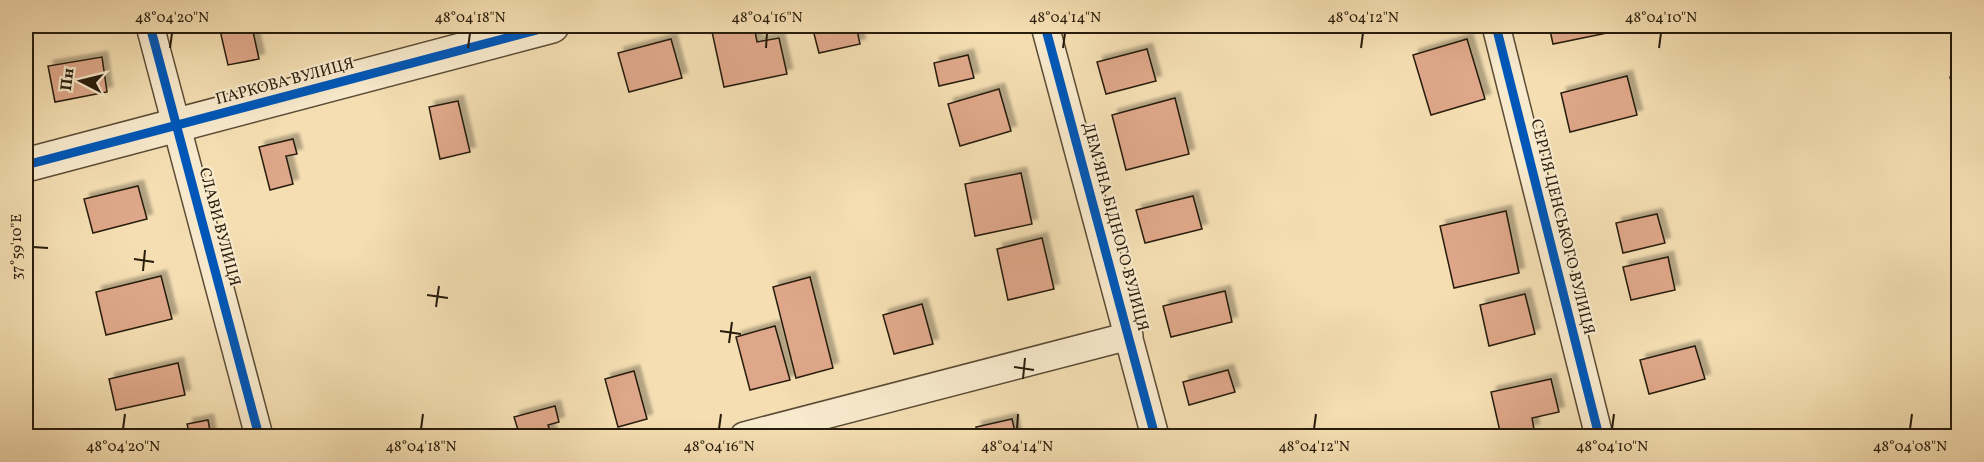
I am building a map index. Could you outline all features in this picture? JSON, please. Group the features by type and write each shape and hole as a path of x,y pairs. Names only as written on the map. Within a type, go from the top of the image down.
{"street":[{"name":"СЛАВИ ВУЛИЦЯ","path":"150,26 259,436"},
{"name":"ПАРКОВА ВУЛИЦЯ","path":"26,165 552,26"},
{"name":"ДЕМ’ЯНА БІДНОГО ВУЛИЦЯ","path":"1045,26 1155,436"},
{"name":"СЕРГІЯ ЦЕНСЬКОГО ВУЛИЦЯ","path":"1496,26 1599,436"},
{"path":"744,436 1129,336"}],"building":[{"path":"219,26 261,26 252,27 259,59 228,65"},
{"path":"754,26 757,42 779,38 787,74 724,87 711,27"},
{"path":"812,26 856,26 860,44 819,53"},
{"path":"1549,26 1616,26 1617,31 1553,44"},
{"path":"671,39 682,78 629,92 618,53"},
{"path":"1467,39 1485,99 1431,115 1413,55"},
{"path":"1147,49 1156,81 1106,94 1097,62"},
{"path":"968,55 974,78 939,86 934,63"},
{"path":"102,57 107,92 55,102 48,66"},
{"path":"1958,75 1958,107 1950,77"},
{"path":"1627,76 1637,115 1570,132 1561,93"},
{"path":"999,89 1011,131 960,146 948,104"},
{"path":"1175,98 1189,154 1126,170 1112,115"},
{"path":"458,101 470,152 440,159 429,107"},
{"path":"293,139 297,154 286,156 293,184 270,190 259,147"},
{"path":"1021,173 1032,224 975,236 965,184"},
{"path":"138,186 147,219 93,233 84,199"},
{"path":"1193,196 1202,229 1145,243 1136,210"},
{"path":"1506,211 1519,273 1454,288 1440,226"},
{"path":"1657,214 1665,243 1623,253 1616,223"},
{"path":"1042,238 1054,289 1008,300 997,249"},
{"path":"1668,257 1675,290 1631,300 1623,267"},
{"path":"161,276 172,319 106,335 96,292"},
{"path":"810,277 833,368 796,378 773,287"},
{"path":"1225,291 1232,322 1171,337 1163,306"},
{"path":"1525,294 1535,334 1489,346 1480,305"},
{"path":"922,304 933,344 894,354 883,315"},
{"path":"775,326 790,380 750,390 736,337"},
{"path":"1695,346 1705,379 1649,394 1640,360"},
{"path":"178,363 185,395 116,410 109,379"},
{"path":"1228,370 1235,392 1189,405 1183,382"},
{"path":"634,371 647,419 618,427 605,379"},
{"path":"1551,379 1559,412 1532,418 1534,429 1520,432 1521,436 1501,436 1491,392"},
{"path":"555,406 559,422 548,425 552,436 520,436 514,417"},
{"path":"1012,419 1016,436 978,436 976,427"},
{"path":"208,420 211,436 190,436 187,424"}],"cycle path":[{"path":"150,26 259,436"},
{"path":"26,165 552,26"},
{"path":"1045,26 1155,436"},
{"path":"1496,26 1599,436"}]}
